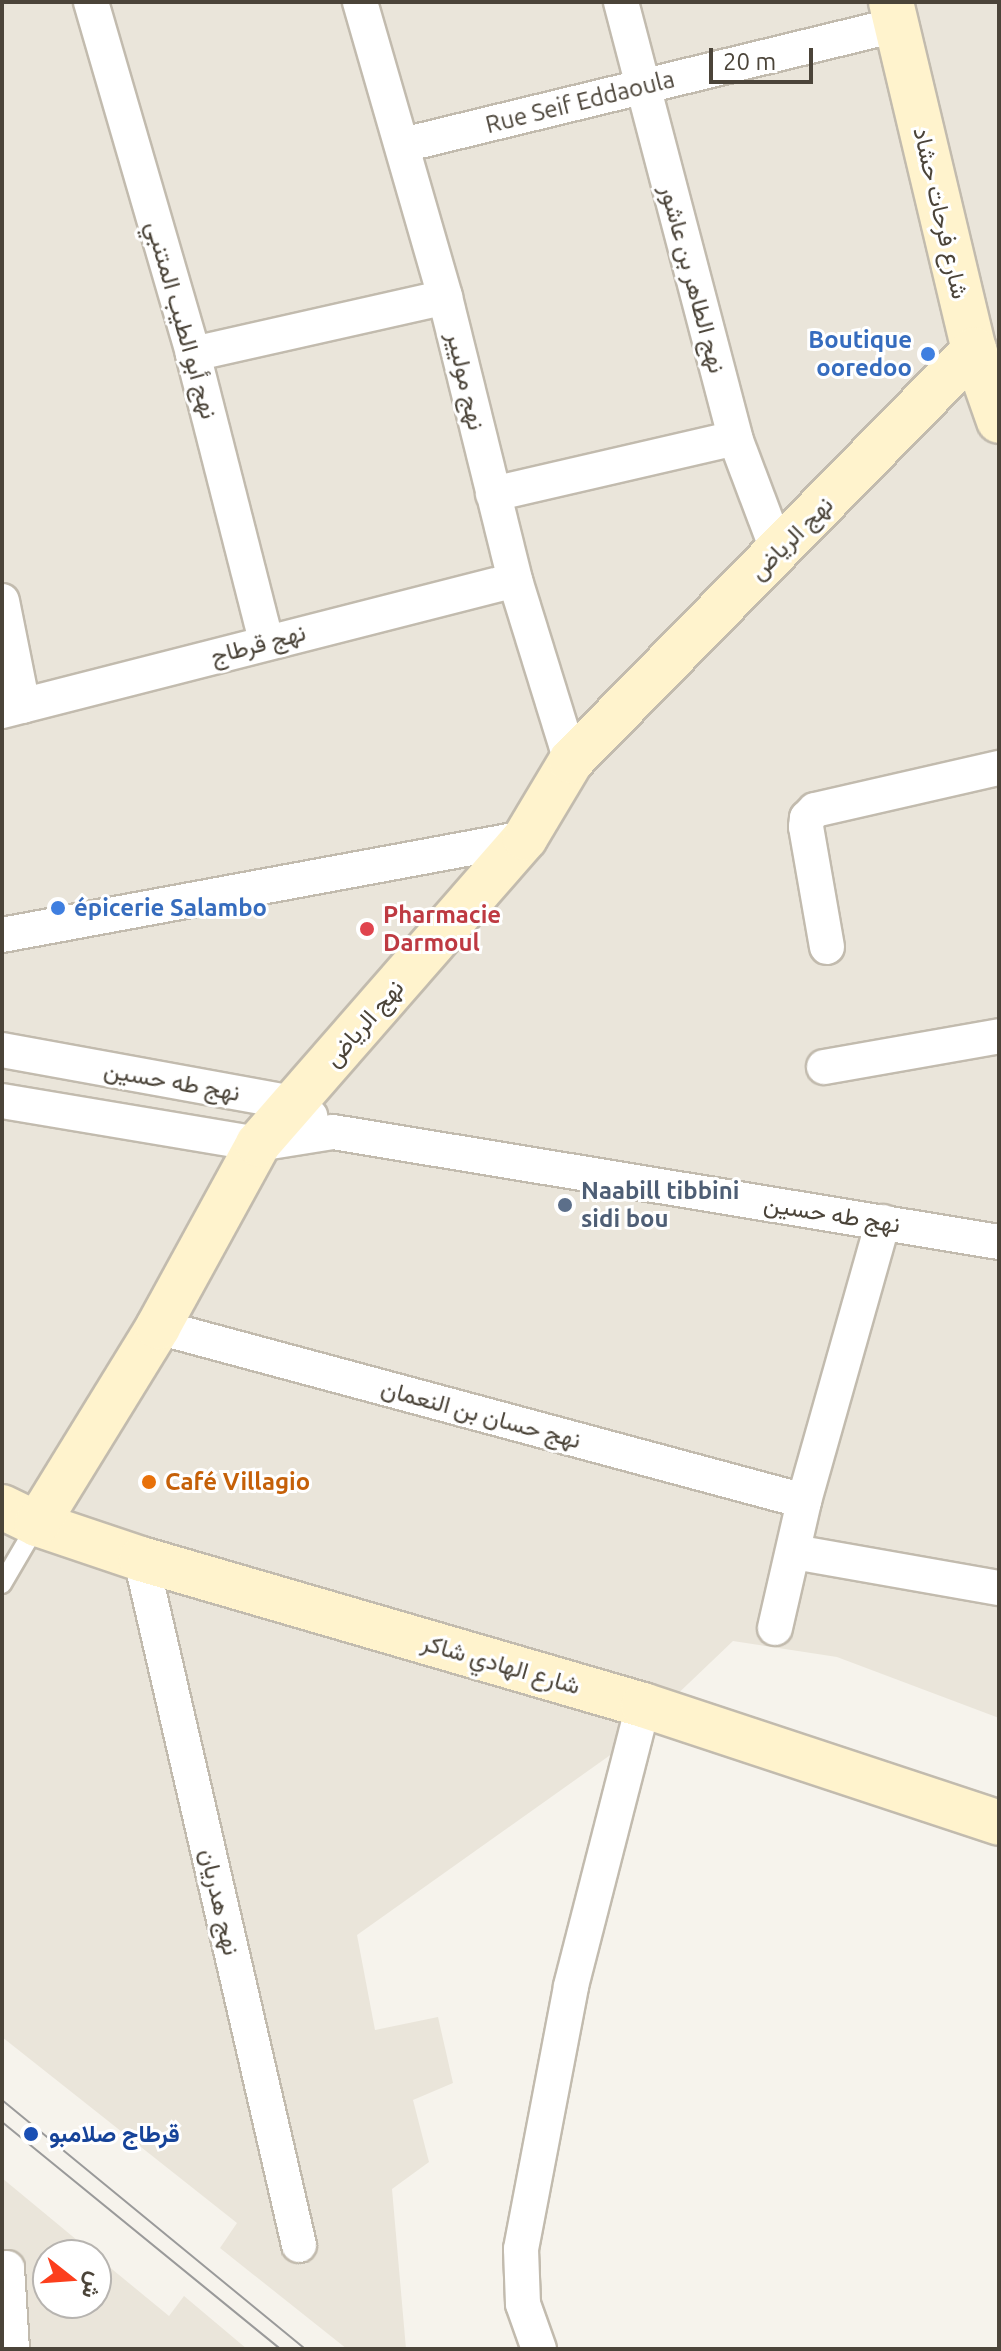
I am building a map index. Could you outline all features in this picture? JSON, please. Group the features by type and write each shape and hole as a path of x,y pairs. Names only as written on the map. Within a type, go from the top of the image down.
{"street":[{"name":"نهج أبو الطيب المتنبي","path":"91,2 193,354 266,641"},
{"name":"نهج موليير","path":"360,2 445,297 515,580 571,761"},
{"name":"نهج الطاهر بن عاشور","path":"621,2 735,438 778,552"},
{"name":"Rue Seif Eddaoula","path":"403,145 643,86 894,13"},
{"name":"شارع فرحات حشاد","path":"894,13 974,350 999,421"},
{"path":"193,354 445,297"},
{"name":"نهج الرياض","path":"20,1515 158,1327 258,1144 525,838 571,761 974,350"},
{"path":"493,494 735,438"},
{"name":"نهج قرطاج","path":"12,709 266,641 515,580"},
{"path":"2,601 12,709"},
{"path":"827,947 807,818 815,810 999,768"},
{"path":"2,935 525,838"},
{"path":"824,1067 999,1036"},
{"name":"نهج طه حسين","path":"2,1050 294,1103 333,1132"},
{"name":"نهج طه حسين","path":"2,1101 258,1144 333,1132 999,1242"},
{"path":"775,1628 804,1501 883,1222"},
{"name":"نهج حسان بن النعمان","path":"158,1327 804,1501"},
{"name":"شارع الهادي شاكر","path":"20,1515 141,1559 643,1705 999,1823"},
{"path":"794,1552 999,1588"},
{"name":"نهج هدريان","path":"141,1559 299,2245"},
{"path":"539,2349 523,2304 521,2249 571,1986 643,1705"},
{"path":"7,2268 12,2349"}],"lane":[{"name":"نهج الرياض","path":"2,1584 20,1515"}],"shaded area":[{"path":"2,2 999,2 999,1718 837,1657 733,1641 623,1746 357,1935 375,2030 438,2017 453,2083 413,2100 429,2162 392,2189 406,2349 347,2349 220,2248 237,2223 2,2037"},
{"path":"2,2178 76,2239 32,2239 32,2319 112,2319 112,2269 169,2316 184,2296 247,2349 2,2349"}],"tram line":[{"path":"2,2100 305,2349"},
{"path":"2,2122 280,2349"}],"place":[{"name":"Boutique ooredoo","path":"928,354"},
{"name":"épicerie Salambo","path":"58,908"},
{"name":"Pharmacie Darmoul","path":"367,929"},
{"name":"Naabill tibbini sidi bou","path":"565,1205"},
{"name":"Café Villagio","path":"149,1482"},
{"name":"قرطاج صلامبو","path":"31,2134"}]}
